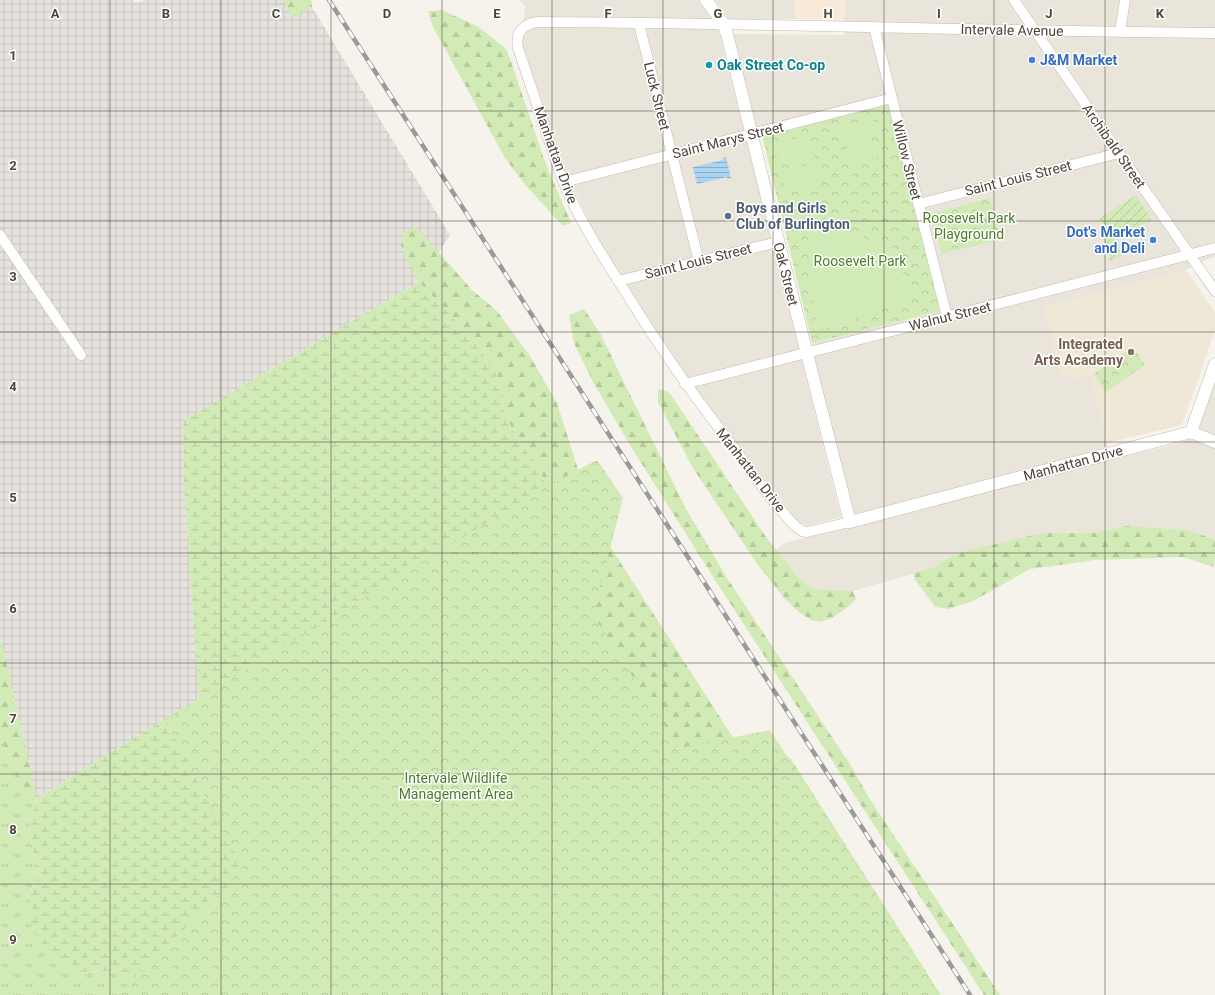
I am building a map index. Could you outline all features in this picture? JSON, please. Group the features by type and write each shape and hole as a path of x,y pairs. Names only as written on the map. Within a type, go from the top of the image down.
{"street":[{"path":"706,0 724,25"},
{"name":"Archibald Street","path":"1014,0 1215,290"},
{"path":"1120,32 1125,0"},
{"name":"Intervale Avenue","path":"523,27 538,22 1215,33"},
{"name":"Luck Street","path":"639,24 699,262"},
{"name":"Oak Street","path":"724,25 850,522"},
{"name":"Manhattan Drive","path":"523,27 517,38 518,48 564,182 590,234 618,281 685,384 795,526 802,531 812,531 850,522 1191,432"},
{"name":"Willow Street","path":"874,27 947,317"},
{"name":"Saint Marys Street","path":"564,182 892,98"},
{"name":"Saint Louis Street","path":"918,204 1119,153"},
{"path":"0,235 81,355"},
{"name":"Saint Louis Street","path":"618,281 778,242"},
{"name":"Walnut Street","path":"685,384 1215,248"},
{"path":"1215,364 1191,432 1215,442"}],"shaded area":[{"path":"0,0 132,0 138,3 144,0 283,0 293,18 312,7 450,235 419,282 183,421 184,486 199,698 37,798 0,635"},
{"path":"519,0 698,0 707,12 720,35 841,517 807,526 798,522 701,398 609,257 591,225 565,171 523,45 522,38 525,6"},
{"path":"715,0 795,0 795,19 729,19"},
{"path":"795,0 845,0 845,20 795,19"},
{"path":"845,0 1215,0 1215,257 1205,260 1186,270 1044,307 1075,378 1091,374 1111,460 1184,442 1197,431 1215,381 1215,540 1189,530 1127,526 1093,533 1042,533 942,561 936,567 853,591 812,589 797,576 776,550 784,543 857,526 815,361 812,343 939,311 888,105 758,136 732,34 844,35"},
{"path":"1137,226 1145,250 1122,256 1116,236"},
{"name":"Integrated Arts Academy","path":"1186,270 1215,312 1215,330 1182,425 1107,443 1091,375 1075,379 1074,375 1062,379 1044,307"}],"green space":[{"path":"283,0 311,0 312,7 293,19"},
{"path":"442,10 479,27 507,50 544,159 571,223 563,226 527,187 505,158 433,27 428,11"},
{"name":"Roosevelt Park","path":"888,105 940,311 812,343 762,135"},
{"path":"873,120 877,135 843,144 839,128"},
{"path":"810,135 815,157 779,166 774,144"},
{"path":"878,141 882,156 848,165 844,149"},
{"path":"817,163 822,184 786,193 780,171"},
{"path":"1136,195 1152,220 1116,236 1122,256 1110,261 1100,218"},
{"name":"Roosevelt Park Playground","path":"990,198 1001,239 942,254 931,214"},
{"path":"416,227 472,290 497,311 530,356 557,403 595,523 743,753 725,771 631,732 539,467 522,445 511,427 504,407 497,375 475,341 419,282 401,247 403,232"},
{"path":"830,229 860,235 881,247 892,256 908,282 913,299 823,329 818,326 814,310 807,232"},
{"name":"Intervale Wildlife Management Area","path":"419,282 475,341 497,375 504,408 511,427 522,445 539,467 550,497 562,578 661,759 777,747 791,759 941,995 150,995 134,976 109,971 79,972 49,952 34,932 24,904 36,880 29,828 37,798 199,698 184,486 183,421"},
{"path":"584,309 601,335 685,507 727,578 853,769 871,801 1000,995 984,995 717,583 633,450 593,382 574,343 569,315"},
{"path":"1133,347 1145,365 1106,392 1094,374"},
{"path":"658,389 669,392 766,537 797,576 812,589 853,591 856,599 848,607 832,618 820,622 811,620 799,612 786,600 758,565 694,470 658,402"},
{"name":"Intervale Wildlife Management Area","path":"597,460 623,498 593,615 679,748 770,730 940,995 118,995 244,870 165,720 542,489"},
{"path":"1127,526 1189,530 1215,540 1215,559 1213,567 1184,557 1095,560 1030,569 973,601 948,609 935,607 914,578 914,573 936,567 942,561 966,551 1042,533 1093,533"},
{"path":"0,635 37,798 23,785 10,763 0,735"},
{"path":"0,735 7,754 18,776 37,798 29,828 36,880 24,904 79,972 109,971 134,976 150,995 0,995"}],"water":[{"path":"726,157 731,178 727,179 727,177 697,184 693,167 723,160 723,158"}],"railway":[{"path":"329,0 970,995"}],"place":[{"name":"J&M Market","path":"1032,60"},
{"name":"Oak Street Co-op","path":"709,65"},
{"name":"Boys and Girls Club of Burlington","path":"728,216"},
{"name":"Dot's Market and Deli","path":"1153,240"},
{"name":"Integrated Arts Academy","path":"1131,352"}]}
